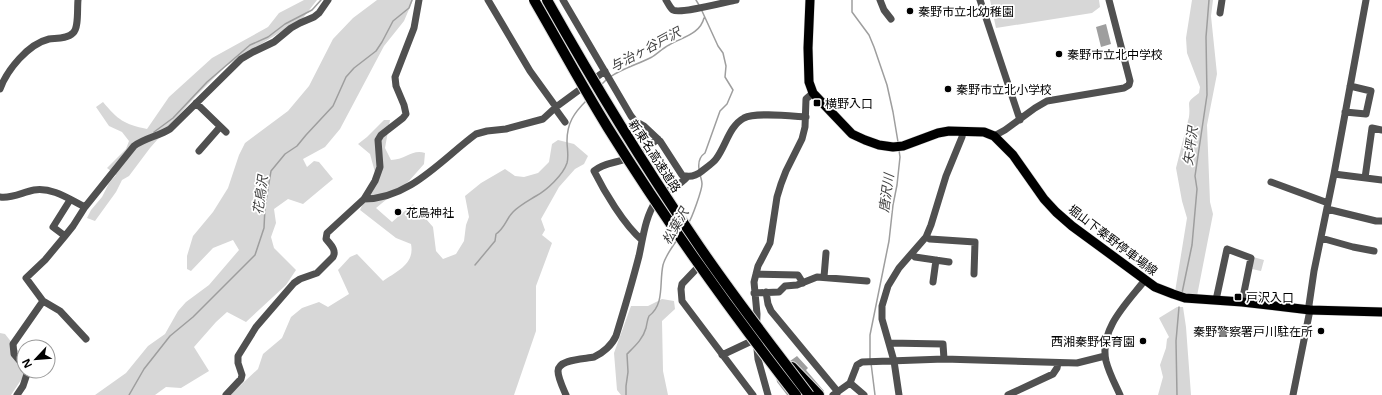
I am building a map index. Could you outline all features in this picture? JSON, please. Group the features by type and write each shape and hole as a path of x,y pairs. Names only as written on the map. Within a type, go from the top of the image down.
{"highway":[{"name":"新東名高速道路","path":"534,0 609,129 644,184 718,291 796,395"},
{"name":"新東名高速道路","path":"547,0 587,72 652,177 726,285 810,395"},
{"path":"772,347 819,395"}],"main road":[{"path":"810,0 808,48 810,82 813,93 852,134 879,145 893,147 903,146 938,133 963,131 984,132 994,136"},
{"name":"堀山下秦野停車場線","path":"994,136 1014,155 1044,198 1056,212 1072,226 1155,287 1185,298 1242,302 1310,310 1382,312"}],"street":[{"path":"0,89 11,68 38,43 48,39 66,36 74,32 76,28 78,0"},
{"path":"86,339 60,311 43,301 26,278 45,260 73,226 85,207 134,146 170,129 241,59 274,42 291,28 314,17 319,13 328,0"},
{"path":"226,395 241,379 242,375 238,363 238,356 256,327 294,283 300,279 317,273 333,257 335,254 326,239 327,233 364,200 374,181 380,167 378,140 381,135 406,114 396,86 395,77 414,28 418,0"},
{"path":"488,0 530,70 565,122"},
{"path":"563,0 631,116 635,121 644,126 658,139 682,175 687,177"},
{"path":"666,0 671,8 676,11 736,0"},
{"path":"880,0 884,10 891,19"},
{"path":"980,0 1020,120"},
{"path":"994,136 1020,120 1047,100 1129,86 1130,81 1109,0"},
{"path":"1220,13 1222,0"},
{"path":"1293,395 1310,310 1309,305 1314,271 1334,174 1366,0"},
{"path":"364,200 393,194 405,189 421,179 476,134 487,131 506,130 543,119 556,107 606,73"},
{"path":"1345,112 1366,114 1371,90 1350,86"},
{"path":"768,395 758,359 756,339 757,314 754,293 756,274 758,266 770,243 777,197 781,184 802,139 806,117 806,99 813,93"},
{"path":"196,103 223,130 199,151"},
{"path":"566,395 558,373 559,367 569,361 598,355 610,345 616,336 650,213 657,200 682,183 687,177 698,174 716,160 722,151 733,127 743,118 754,115 806,117"},
{"path":"1365,178 1372,125 1382,130"},
{"path":"899,395 894,361 882,319 882,306 888,286 899,268 926,237 946,176 963,131"},
{"path":"642,240 635,234 609,198 594,171 603,165 634,155 658,139"},
{"path":"1334,174 1382,180"},
{"path":"1271,182 1327,206 1376,221 1382,221"},
{"path":"0,197 35,190 45,190 57,193 85,207"},
{"path":"64,236 53,227 70,200"},
{"path":"926,237 930,239 975,242 974,274"},
{"path":"1321,238 1353,247 1374,250"},
{"path":"1216,300 1227,249 1251,258 1242,302"},
{"path":"824,277 826,254"},
{"path":"912,254 915,256 949,262"},
{"path":"710,256 682,284 682,302 752,395"},
{"path":"932,282 936,260"},
{"path":"756,274 798,275 803,283"},
{"path":"754,293 779,292 785,286 797,285 817,277 867,281"},
{"path":"1120,395 1110,374 1105,356 1105,343 1112,323 1145,280"},
{"path":"766,292 771,311 835,394 850,383 857,366 866,361 944,359 1077,363 1105,356"},
{"path":"16,339 43,301"},
{"path":"722,355 756,339"},
{"path":"16,340 13,344 14,354 16,356"},
{"path":"889,344 943,344 944,359"},
{"path":"1008,395 1053,374 1058,363"},
{"path":"17,395 25,379"},
{"path":"850,383 864,395"}],"shaded area":[{"path":"304,0 317,0 303,18 226,66 195,97 150,148 129,176 122,180 116,192 95,221 87,218 91,210 102,197 109,183 116,175 107,168 126,149 129,141 122,132 109,126 96,107 103,102 117,117 127,123 147,129 169,97 212,58 268,27 279,13"},
{"path":"377,0 413,0 404,21 384,46 340,129 325,147 303,159 307,167 314,161 319,162 333,179 303,204 288,199 274,209 276,223 271,237 274,248 296,270 286,285 246,322 227,312 216,322 194,347 209,371 181,388 166,387 155,395 95,395 126,373 148,346 165,334 178,311 186,302 209,285 239,250 233,240 213,248 191,271 187,269 187,256 193,236 213,212 228,188 239,155 245,143 288,111 309,86 333,39 353,18"},
{"path":"990,0 1099,0 1100,7 1092,13 996,28"},
{"path":"1192,0 1213,0 1211,16 1217,74 1207,125 1210,202 1213,214 1197,296 1175,292 1187,218 1182,201 1176,168 1189,117 1189,103 1191,99 1199,93 1200,87 1187,53 1186,38"},
{"path":"1106,24 1111,44 1101,47 1096,27"},
{"path":"384,120 390,120 385,148 391,160 396,160 412,153 420,152 425,153 424,164 409,181 376,208 392,222 413,204 433,227 436,251 443,259 456,254 464,241 466,225 469,217 465,196 481,183 505,169 515,176 524,177 538,173 549,162 552,144 558,140 574,144 588,156 584,164 575,169 559,187 541,219 545,230 542,235 552,243 536,286 536,331 514,395 230,395 258,369 263,354 282,338 291,317 302,308 319,302 328,307 349,294 338,270 350,257 357,254 383,281 408,262 412,251 411,244 396,238 360,210 376,176 370,154 358,144"},
{"path":"1253,257 1264,260 1261,271 1252,269 1253,267 1251,266"},
{"path":"662,299 674,301 675,309 662,321 663,371 668,395 621,395 617,390 614,353 631,306 648,306"},
{"path":"1177,307 1183,307 1191,395 1158,395 1163,377 1160,365 1166,348 1167,339 1169,337 1159,318"},
{"path":"0,333 5,334 16,348 16,379 22,379 11,395 0,395"},
{"path":"797,356 808,368 806,370 824,391 818,395 787,395 777,382 775,372"}],"waterway":[{"path":"154,132 173,118 207,82 250,45 268,37 285,24 312,10 321,0"},
{"name":"花鳥沢","path":"129,395 144,369 170,336 193,317 255,255 264,228 265,207 271,171 285,154 297,146 333,106 346,77 354,68 376,51 393,21 409,8 412,0"},
{"name":"松葉沢","path":"696,0 699,5"},
{"name":"唐沢川","path":"852,0 852,12 869,35 887,85 898,142"},
{"name":"矢坪沢","path":"1182,293 1192,245 1197,189 1195,176 1207,95 1206,37 1209,0"},
{"name":"松葉沢","path":"699,169 699,160 705,153 720,111 727,104 733,90 725,77 726,66 723,53 718,46 702,11"},
{"name":"与治ヶ谷戸沢","path":"610,77 652,57 667,46 695,31 699,28 704,18"},
{"name":"与治ヶ谷戸沢","path":"601,85 607,79"},
{"name":"与治ヶ谷戸沢","path":"475,265 495,241 496,234 513,212 521,205 545,190 554,182 565,168 568,160 568,129 575,114 586,101"},
{"name":"唐沢川","path":"870,359 870,335 889,241 897,185 900,157 899,150"},
{"name":"松葉沢","path":"688,224 702,187 700,175"},
{"name":"松葉沢","path":"626,395 628,372 627,354 641,339 645,332 649,316 657,306 663,265 667,255 677,240"},
{"name":"矢坪沢","path":"1177,395 1176,341 1179,307"},
{"name":"唐沢川","path":"871,363 875,395"}],"place":[{"name":"秦野市立北幼稚園","path":"910,11"},
{"name":"秦野市立北中学校","path":"1059,54"},
{"name":"秦野市立北小学校","path":"948,89"},
{"name":"横野入口","path":"817,103"},
{"name":"花鳥神社","path":"398,212"},
{"name":"戸沢入口","path":"1238,297"},
{"name":"秦野警察署戸川駐在所","path":"1321,331"},
{"name":"西湘秦野保育園","path":"1143,341"}]}
